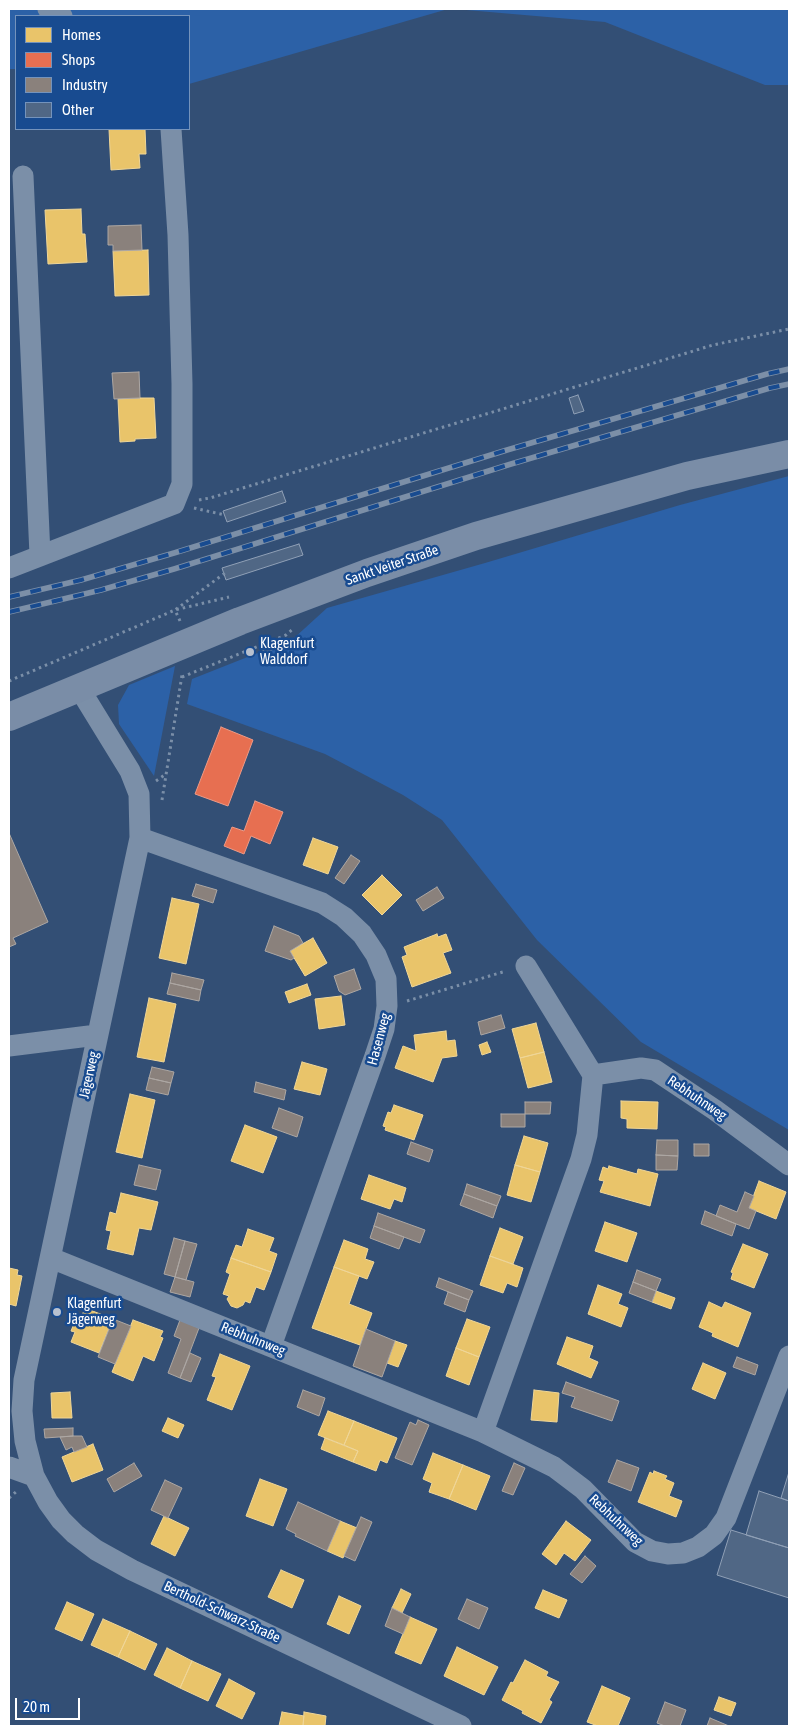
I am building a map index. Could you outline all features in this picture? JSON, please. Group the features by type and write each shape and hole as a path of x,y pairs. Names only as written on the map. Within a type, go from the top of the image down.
{"main road":[{"name":"Sankt Veiter Straße","path":"9,717 188,642 367,573 476,536 687,476 789,454"}],"street":[{"path":"48,9 60,15"},
{"path":"9,568 174,504 182,484 182,384 178,235 171,130"},
{"path":"23,176 40,555"},
{"name":"Jägerweg","path":"34,1476 25,1441 22,1411 24,1380 97,1035 148,840 139,794 130,770 78,688"},
{"name":"Hasenweg","path":"148,840 322,904 344,917 362,934 376,955 386,979 387,1006 384,1029 271,1346"},
{"path":"483,1432 581,1159 587,1135 593,1075 526,966"},
{"path":"9,1046 97,1035"},
{"name":"Rebhuhnweg","path":"593,1075 641,1068 655,1070 715,1110 789,1165"},
{"name":"Rebhuhnweg","path":"51,1258 483,1432 554,1466 583,1490 635,1542 652,1551 668,1554 683,1553 698,1547 714,1535 726,1518 789,1356"},
{"path":"9,1467 34,1476"},
{"name":"Berthold-Schwarz-Straße","path":"34,1476 48,1502 61,1520 75,1534 96,1550 132,1570 461,1726"}],"path":[{"path":"174,504 210,498 713,345 789,329"},
{"path":"174,504 225,515"},
{"path":"148,840 188,642 175,610 225,572"},
{"path":"387,1006 526,966"}],"shaded area":[{"path":"9,9 448,9 190,84 190,15 15,15 15,69 9,69"},
{"path":"455,9 789,9 789,85 765,85 605,22"},
{"path":"789,476 789,1130 641,1042 537,940 442,820 403,795 325,754 187,704 192,679 293,639 327,608 680,505"},
{"path":"175,666 154,776 119,724 118,705 129,685"}],"building: Homes":[{"path":"109,130 145,130 146,154 139,154 140,168 111,170"},
{"path":"81,209 82,234 85,234 87,262 48,264 45,210"},
{"path":"148,250 149,295 115,296 113,251"},
{"path":"154,398 156,438 120,442 118,399"},
{"path":"313,838 338,847 328,874 303,865"},
{"path":"382,875 402,895 382,915 362,895"},
{"path":"172,898 199,904 186,964 159,958"},
{"path":"437,934 438,937 446,934 452,950 443,953 451,973 412,987 402,957 407,955 404,947"},
{"path":"313,938 327,963 305,976 290,951"},
{"path":"307,984 311,995 289,1003 285,992"},
{"path":"341,996 345,1025 319,1029 315,999"},
{"path":"149,998 176,1004 164,1062 137,1057"},
{"path":"536,1023 544,1052 520,1058 512,1029"},
{"path":"446,1031 447,1041 455,1040 457,1056 442,1058 433,1082 395,1068 403,1046 416,1051 414,1035"},
{"path":"487,1042 491,1052 482,1055 479,1045"},
{"path":"544,1052 552,1082 528,1088 520,1058"},
{"path":"302,1062 327,1069 320,1095 294,1089"},
{"path":"130,1094 155,1100 142,1158 116,1152"},
{"path":"621,1101 658,1102 657,1129 627,1128 627,1119 621,1118"},
{"path":"394,1105 423,1115 414,1140 385,1130 386,1127 383,1126 388,1112 391,1113"},
{"path":"245,1125 277,1137 263,1173 231,1161"},
{"path":"524,1136 548,1143 540,1172 515,1165"},
{"path":"515,1165 540,1172 531,1202 507,1195"},
{"path":"609,1166 637,1174 638,1169 658,1174 650,1206 600,1192 604,1181 599,1180 603,1167 608,1169"},
{"path":"369,1175 406,1188 402,1202 394,1199 390,1209 361,1199"},
{"path":"759,1181 786,1192 776,1219 749,1208"},
{"path":"121,1193 158,1202 151,1230 139,1228 133,1255 107,1249 111,1231 106,1230 110,1212 116,1214"},
{"path":"605,1222 637,1233 627,1262 595,1251"},
{"path":"500,1228 523,1237 513,1264 490,1256"},
{"path":"248,1229 274,1238 269,1251 277,1254 271,1272 231,1258 236,1245 242,1247"},
{"path":"344,1240 368,1249 365,1259 374,1262 367,1279 334,1267"},
{"path":"743,1244 768,1254 754,1288 731,1279 733,1273 731,1272"},
{"path":"490,1256 523,1268 517,1287 507,1283 503,1293 480,1285"},
{"path":"231,1258 271,1272 264,1290 256,1287 250,1303 245,1301 243,1305 237,1308 231,1306 227,1299 229,1296 223,1294 230,1274 226,1272"},
{"path":"334,1267 359,1276 349,1304 372,1313 360,1345 312,1328"},
{"path":"9,1268 18,1270 17,1275 22,1276 16,1306 9,1304"},
{"path":"598,1285 622,1294 618,1304 628,1308 621,1327 588,1314"},
{"path":"656,1291 675,1298 671,1309 652,1302"},
{"path":"709,1302 722,1308 725,1302 751,1313 738,1347 712,1336 713,1333 699,1327"},
{"path":"85,1308 113,1319 99,1353 71,1342 75,1332 71,1331 77,1316 81,1318"},
{"path":"467,1319 490,1327 479,1357 456,1348"},
{"path":"133,1320 163,1331 160,1337 163,1338 154,1361 143,1356 133,1381 112,1372"},
{"path":"567,1337 593,1346 589,1358 598,1362 591,1378 557,1364"},
{"path":"395,1341 407,1345 398,1367 387,1363"},
{"path":"456,1348 479,1357 469,1385 446,1376"},
{"path":"220,1354 250,1366 232,1410 207,1400 216,1377 212,1376"},
{"path":"703,1363 726,1373 715,1399 692,1389"},
{"path":"534,1390 559,1393 557,1422 531,1420"},
{"path":"70,1392 72,1418 52,1418 51,1393"},
{"path":"328,1411 354,1421 344,1445 318,1435"},
{"path":"168,1418 184,1425 178,1438 162,1431"},
{"path":"354,1421 397,1438 387,1463 380,1460 376,1471 353,1462 358,1451 344,1445"},
{"path":"325,1438 358,1451 353,1462 321,1449"},
{"path":"93,1444 103,1470 72,1482 62,1457"},
{"path":"433,1453 463,1465 449,1499 429,1492 432,1483 423,1479"},
{"path":"463,1465 490,1476 476,1510 449,1499"},
{"path":"654,1471 667,1476 665,1479 674,1483 669,1496 682,1501 676,1517 638,1502 650,1472 653,1474"},
{"path":"260,1479 287,1489 273,1526 246,1516"},
{"path":"164,1516 189,1528 175,1556 151,1544"},
{"path":"340,1521 357,1528 343,1558 327,1551"},
{"path":"566,1521 591,1540 575,1561 564,1553 556,1565 542,1554"},
{"path":"281,1570 304,1580 292,1608 268,1597"},
{"path":"401,1589 411,1594 402,1613 392,1608"},
{"path":"543,1590 567,1600 559,1618 535,1608"},
{"path":"339,1596 361,1606 349,1634 327,1624"},
{"path":"67,1602 94,1614 82,1641 55,1629"},
{"path":"410,1617 437,1629 421,1664 395,1653"},
{"path":"103,1619 130,1631 118,1657 91,1645"},
{"path":"130,1631 157,1644 145,1670 118,1657"},
{"path":"457,1647 498,1667 484,1695 444,1676"},
{"path":"167,1648 192,1661 180,1688 154,1675"},
{"path":"525,1660 548,1672 546,1676 559,1682 549,1700 552,1702 541,1723 502,1700"},
{"path":"192,1661 221,1674 208,1701 180,1688"},
{"path":"229,1679 255,1693 242,1719 216,1706"},
{"path":"602,1686 630,1698 618,1726 598,1726 587,1722"},
{"path":"719,1697 736,1703 731,1716 714,1710"},
{"path":"282,1712 304,1716 303,1726 279,1726"},
{"path":"304,1712 326,1716 325,1726 303,1726"}],"building: Shops":[{"path":"221,727 253,740 228,806 195,794"},
{"path":"255,801 283,812 270,844 251,836 244,854 224,846 232,827 244,831"}],"building: Industry":[{"path":"141,225 142,250 113,251 113,245 108,245 108,226"},
{"path":"139,372 140,398 114,399 112,373"},
{"path":"9,833 48,922 13,938 16,944 9,947"},
{"path":"351,855 360,861 344,884 335,878"},
{"path":"196,884 217,890 213,903 192,896"},
{"path":"437,887 444,898 423,911 416,900"},
{"path":"274,926 299,936 303,943 290,951 294,958 291,960 265,951"},
{"path":"354,969 361,989 345,995 339,991 334,976"},
{"path":"172,973 204,980 201,990 170,983"},
{"path":"170,983 201,990 199,1001 167,994"},
{"path":"501,1015 505,1028 481,1035 478,1022"},
{"path":"152,1067 174,1072 171,1083 149,1078"},
{"path":"149,1078 171,1083 168,1095 146,1090"},
{"path":"256,1082 286,1090 284,1100 254,1092"},
{"path":"525,1102 551,1102 550,1114 525,1114"},
{"path":"279,1108 303,1117 297,1137 272,1128"},
{"path":"501,1114 525,1114 525,1127 501,1127"},
{"path":"657,1140 678,1140 678,1156 656,1155"},
{"path":"411,1142 433,1150 429,1162 407,1154"},
{"path":"694,1144 709,1144 709,1156 694,1156"},
{"path":"656,1155 678,1156 677,1170 656,1170"},
{"path":"139,1165 161,1170 156,1190 134,1185"},
{"path":"467,1184 501,1196 497,1206 464,1194"},
{"path":"745,1192 754,1196 749,1208 756,1211 749,1229 716,1216 720,1205 737,1212"},
{"path":"464,1194 497,1206 493,1218 460,1205"},
{"path":"705,1211 736,1224 732,1236 701,1224"},
{"path":"378,1213 425,1230 420,1243 374,1226"},
{"path":"374,1226 404,1237 399,1249 370,1238"},
{"path":"174,1238 185,1241 175,1277 164,1274"},
{"path":"185,1241 197,1244 186,1280 175,1277"},
{"path":"637,1270 661,1279 656,1291 633,1282"},
{"path":"175,1277 194,1282 190,1297 170,1292"},
{"path":"439,1278 473,1291 469,1300 436,1287"},
{"path":"633,1282 656,1291 652,1302 629,1293"},
{"path":"448,1292 469,1300 465,1312 444,1304"},
{"path":"113,1319 131,1326 115,1364 98,1357"},
{"path":"180,1320 199,1328 180,1378 168,1373 181,1339 174,1336"},
{"path":"366,1329 395,1341 382,1377 353,1366"},
{"path":"190,1353 201,1358 191,1382 180,1378"},
{"path":"737,1357 758,1365 755,1375 733,1367"},
{"path":"566,1382 619,1401 612,1421 571,1407 575,1397 562,1393"},
{"path":"303,1390 325,1398 319,1416 297,1407"},
{"path":"418,1420 429,1425 412,1465 395,1458 410,1422 416,1425"},
{"path":"73,1428 73,1436 45,1438 44,1429"},
{"path":"82,1436 87,1447 74,1452 72,1447 66,1450 60,1437"},
{"path":"617,1460 639,1468 631,1491 608,1482"},
{"path":"134,1463 142,1476 114,1492 107,1479"},
{"path":"514,1463 525,1468 513,1495 502,1491"},
{"path":"165,1480 182,1488 168,1518 151,1510"},
{"path":"298,1502 340,1521 327,1551 295,1536 296,1534 286,1529"},
{"path":"361,1517 372,1522 355,1561 344,1556"},
{"path":"585,1556 596,1566 582,1583 570,1574"},
{"path":"467,1599 488,1608 479,1629 458,1619"},
{"path":"392,1608 410,1617 403,1634 385,1626"},
{"path":"665,1702 686,1710 680,1726 665,1726 657,1723"},
{"path":"710,1718 729,1726 707,1726"}],"building: Other":[{"path":"578,395 584,411 574,414 569,398"},
{"path":"282,491 286,502 227,522 223,511"},
{"path":"299,544 303,555 226,580 222,568"},
{"path":"277,642 279,647 264,653 262,648"},
{"path":"789,1472 789,1501 781,1498"},
{"path":"759,1491 789,1501 789,1548 746,1535"},
{"path":"731,1530 789,1548 789,1598 717,1575"}],"railway":[{"path":"9,597 81,580 174,553 507,450 789,369"},
{"path":"9,612 101,590 174,569 511,464 789,384"}],"place":[{"name":"Klagenfurt Walddorf","path":"250,652"},
{"name":"Klagenfurt Jägerweg","path":"57,1312"}]}
